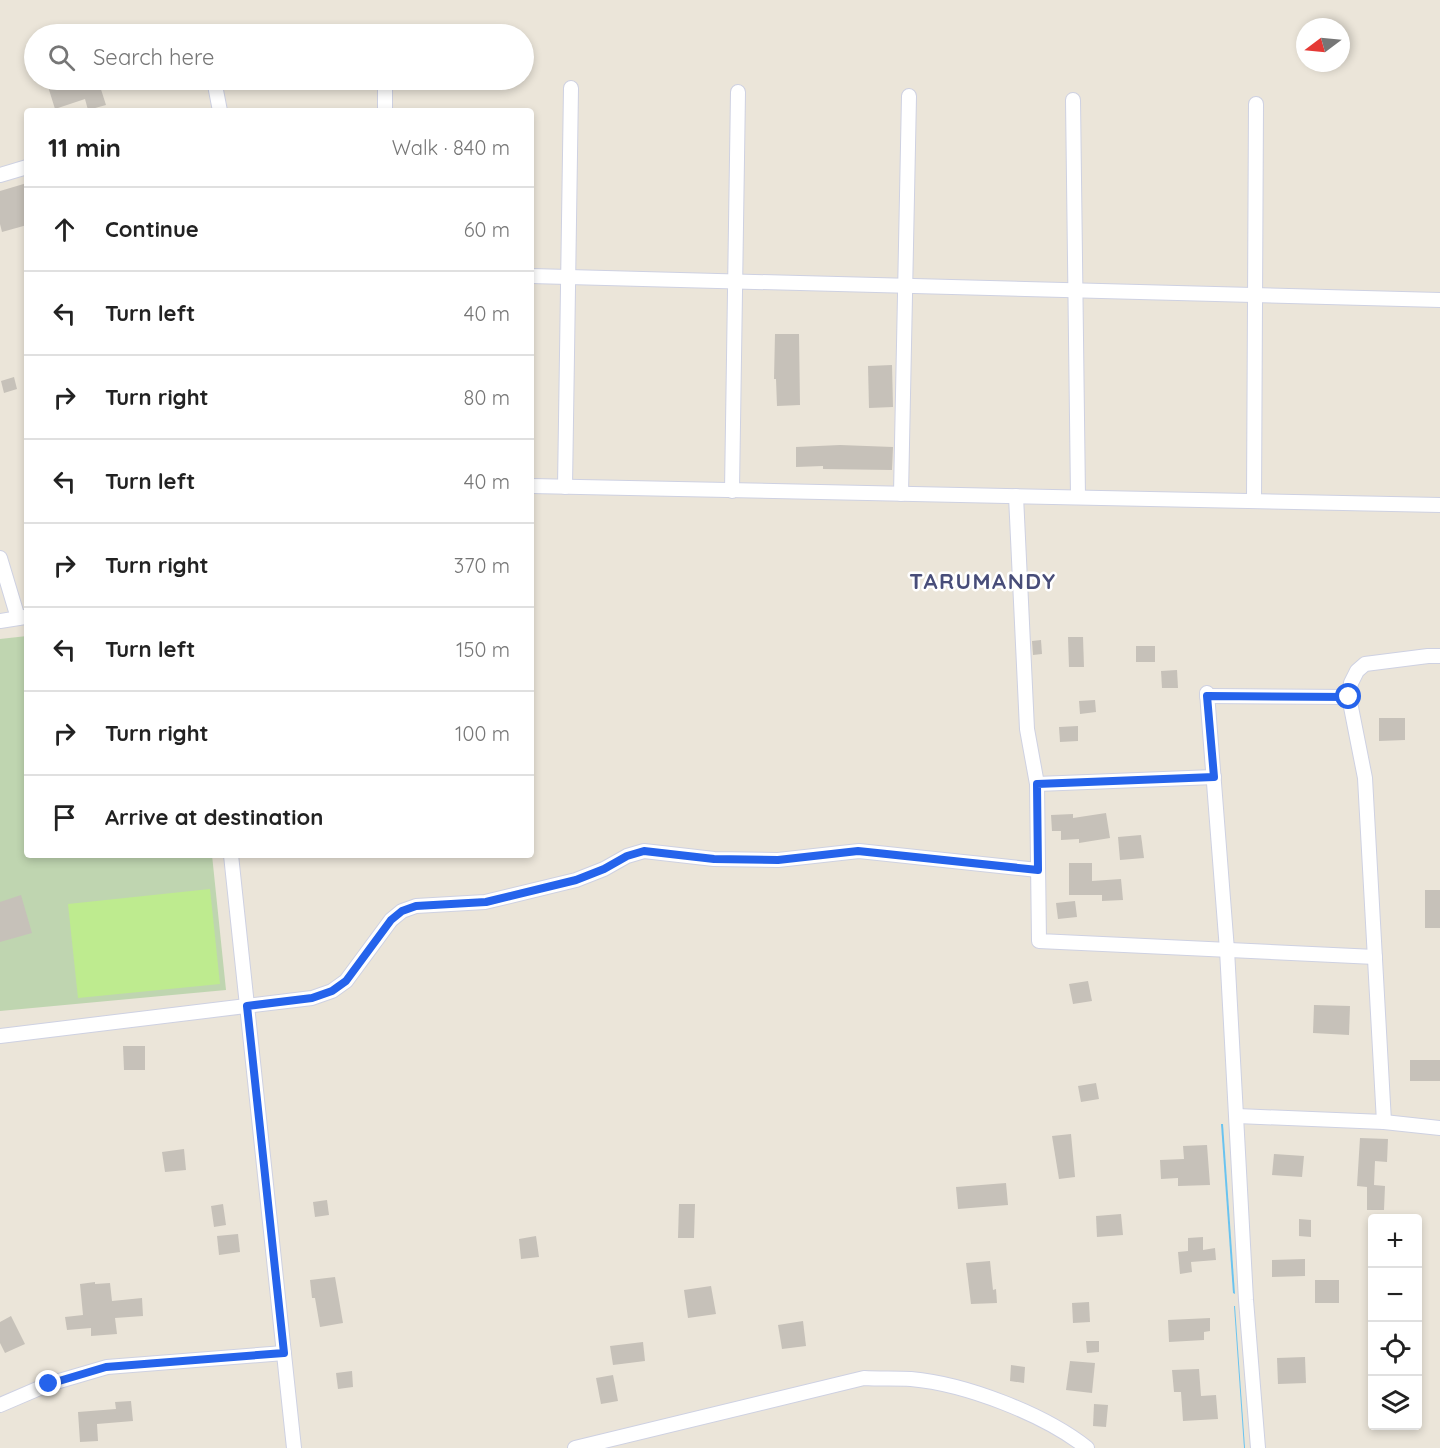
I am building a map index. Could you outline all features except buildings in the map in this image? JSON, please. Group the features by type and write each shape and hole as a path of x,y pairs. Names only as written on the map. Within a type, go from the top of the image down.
{"street":[{"path":"565,487 571,88"},
{"path":"215,90 217,108"},
{"path":"385,90 385,108"},
{"path":"732,490 738,92"},
{"path":"901,494 909,96"},
{"path":"1073,100 1078,497"},
{"path":"1254,501 1256,104"},
{"path":"0,175 24,168"},
{"path":"534,276 1440,300"},
{"path":"534,486 1440,505"},
{"path":"1016,496 1027,729 1037,784 1039,941 1375,957"},
{"path":"0,558 22,618 0,621"},
{"path":"1384,1122 1365,778 1349,697 1354,677 1365,664 1440,656"},
{"path":"1258,1448 1245,1289 1227,950 1207,694 1349,697"},
{"path":"1037,784 1214,777"},
{"path":"0,1036 312,998 332,991 346,981 391,920 402,911 416,906 486,902 576,880 604,869 627,856 644,851 714,859 778,860 858,851 1038,870"},
{"path":"231,858 294,1448"},
{"path":"1237,1116 1384,1122 1440,1128"},
{"path":"0,1405 49,1384 106,1367 284,1353"},
{"path":"575,1448 864,1378 912,1379 962,1389 1002,1402 1041,1419 1075,1438 1087,1448"}],"green space":[{"path":"24,636 24,858 212,858 226,990 0,1011 0,639"},
{"path":"210,889 220,984 78,998 68,904"}],"water":[{"path":"1221,1124 1223,1124 1235,1294 1233,1293"},
{"path":"1235,1306 1245,1448 1244,1448"}],"district":[{"name":"TARUMANDY","path":"983,581"}],"route":[{"path":"49,1384 106,1367 284,1353 247,1006 312,998 332,991 346,981 391,920 402,911 416,906 486,902 576,880 604,869 627,856 644,851 714,859 778,860 858,851 1038,870 1037,784 1214,777 1207,696 1349,697"}]}
